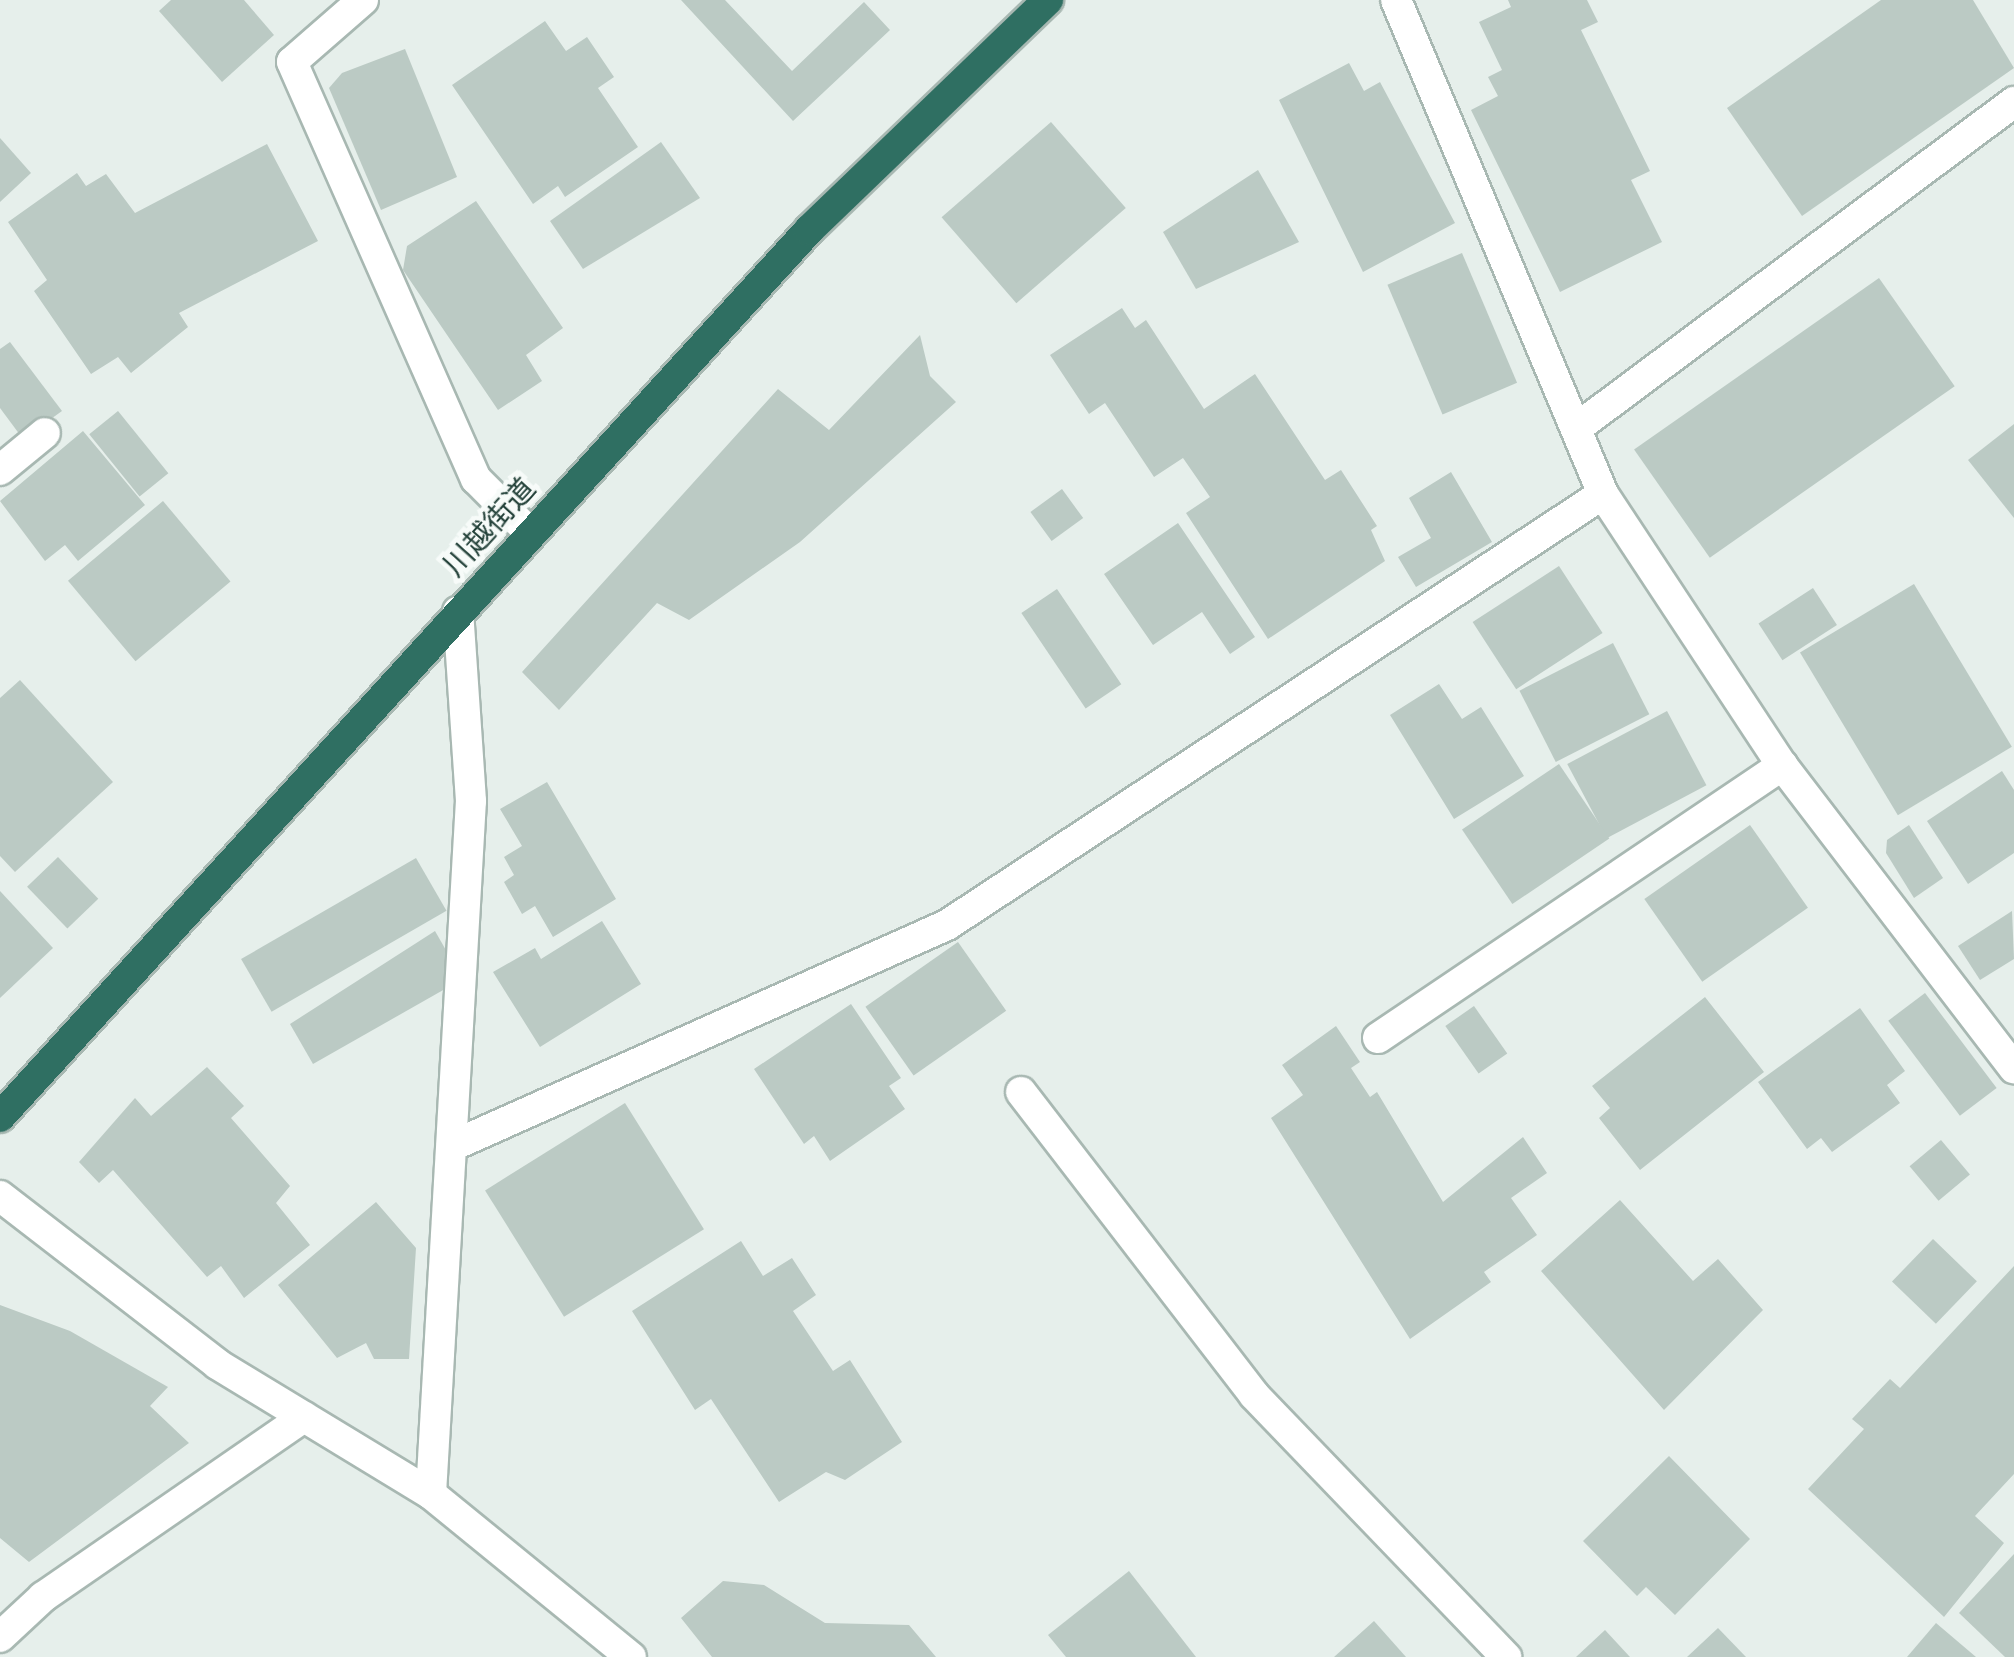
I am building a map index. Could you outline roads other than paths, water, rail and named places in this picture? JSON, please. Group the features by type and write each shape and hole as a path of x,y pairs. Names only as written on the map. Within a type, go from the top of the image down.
{"highway":[{"name":"川越街道","path":"0,1118 529,532 808,230 1048,0"}],"street":[{"path":"363,0 292,62 476,480 529,532"},
{"path":"1396,0 1604,494 1782,765 2014,1068"},
{"path":"1578,427 2014,102"},
{"path":"0,470 45,433"},
{"path":"452,1146 946,925 1604,494"},
{"path":"432,1494 471,802 458,611"},
{"path":"1378,1038 1782,765"},
{"path":"1021,1092 1254,1395 1506,1657"},
{"path":"0,1196 218,1364 432,1494 631,1657"},
{"path":"0,1637 43,1597 304,1417"}]}
